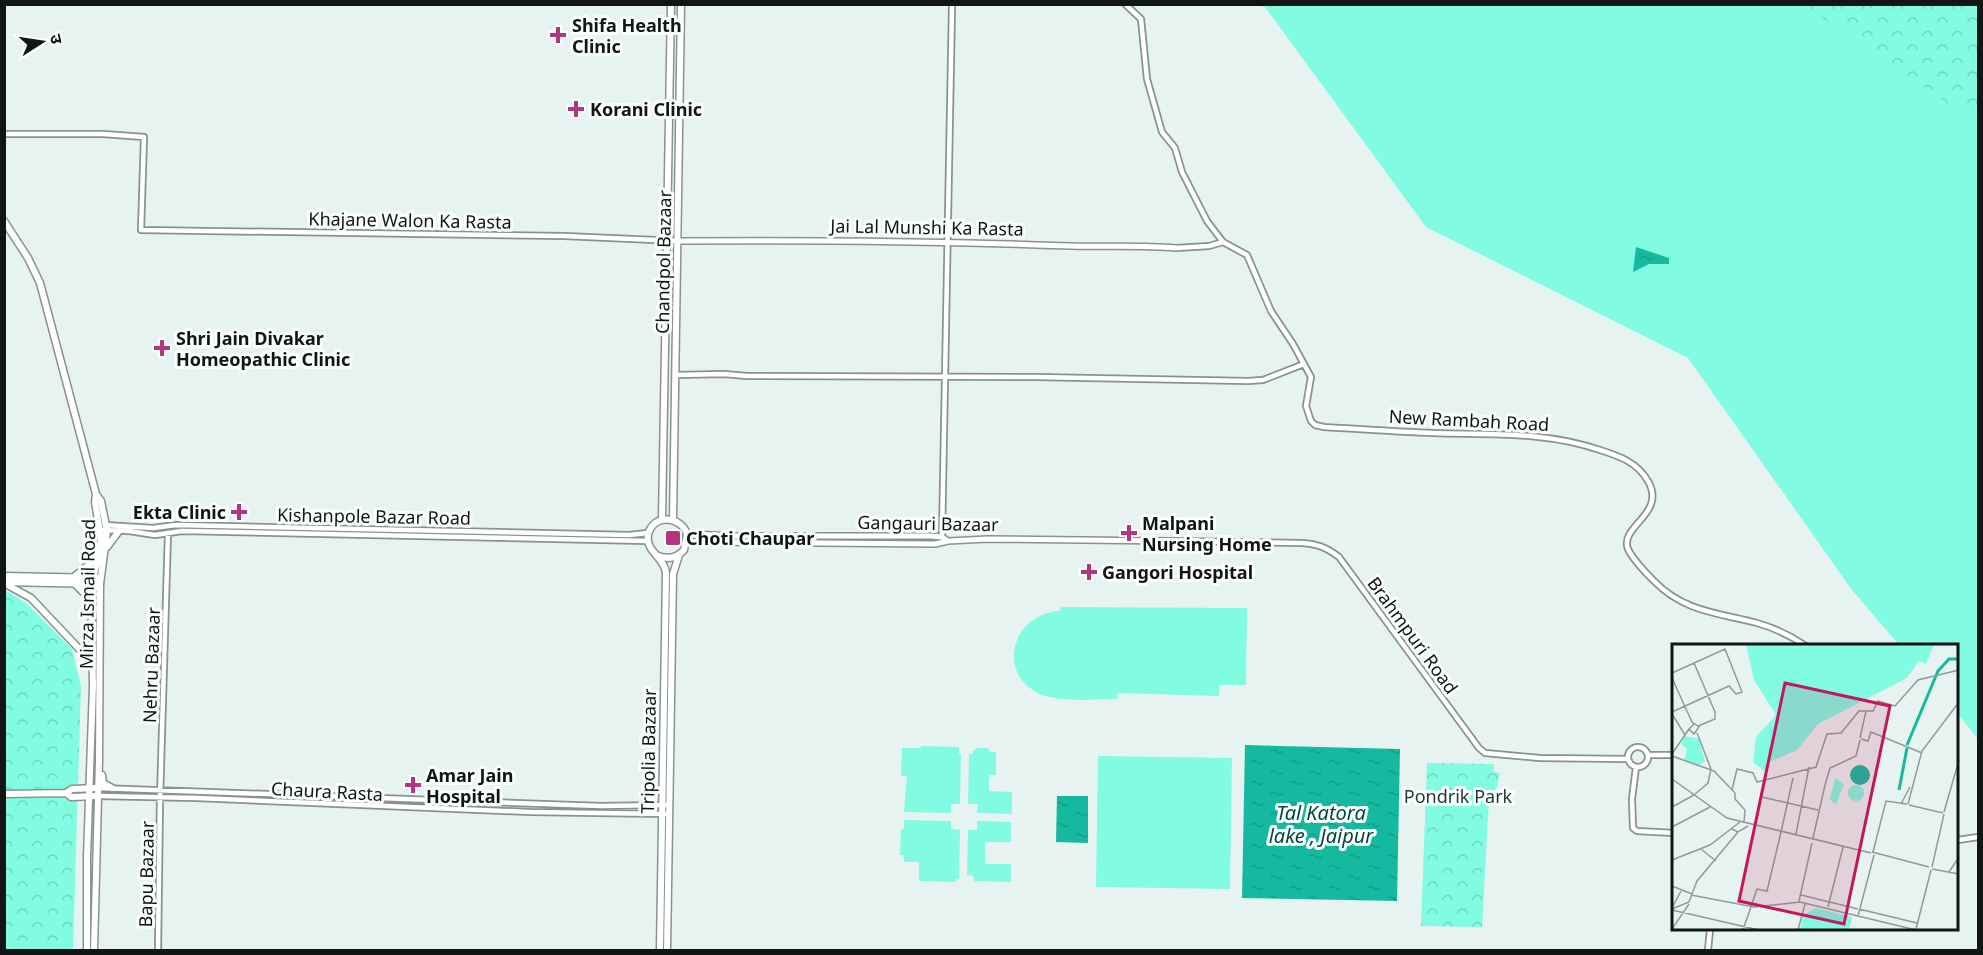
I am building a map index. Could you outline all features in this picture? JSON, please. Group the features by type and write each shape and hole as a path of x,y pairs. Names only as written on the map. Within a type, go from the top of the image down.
{"main road":[{"name":"Chandpol Bazaar","path":"662,519 671,4"},
{"name":"Chandpol Bazaar","path":"673,520 681,4"},
{"name":"Mirza Ismail Road","path":"4,221 28,258 40,283 96,494 101,501 106,550 100,581 99,760 94,951"},
{"name":"Jai Lal Munshi Ka Rasta","path":"678,241 1038,243 1176,248"},
{"path":"662,519 673,520 683,526 687,538 679,555 668,559 656,555 648,541 648,533 662,519"},
{"name":"Mirza Ismail Road","path":"87,951 93,601 91,581 99,556 103,528"},
{"path":"106,550 119,531"},
{"name":"Gangauri Bazaar","path":"687,538 942,537 948,541 988,539 1169,541"},
{"path":"687,538 935,544 948,541"},
{"name":"Tripolia Bazaar","path":"656,555 664,565 666,573 665,895 667,951"},
{"name":"Tripolia Bazaar","path":"666,805 673,574 679,555"},
{"path":"4,582 75,580 99,556"},
{"path":"4,576 100,581"},
{"path":"75,580 93,601"},
{"path":"4,582 31,598 92,665 100,666"},
{"path":"99,760 103,783 111,788"},
{"path":"4,794 66,793 72,789 98,788"},
{"path":"66,793 71,797 98,796"},
{"name":"Tripolia Bazaar","path":"660,951 665,895"}],"street":[{"path":"1125,4 1141,19 1147,79 1162,132 1175,148 1182,172 1207,221 1223,242 1209,246 1176,248"},
{"path":"942,537 952,6"},
{"name":"Khajane Walon Ka Rasta","path":"4,132 144,137 141,230 564,236 678,241"},
{"name":"New Rambah Road","path":"1223,242 1247,255 1271,311 1311,377 1307,410 1315,425 1421,432 1536,435 1584,444 1624,458 1644,474 1652,492 1651,508 1636,526 1627,542 1629,550 1655,583 1696,609 1786,633 1803,644"},
{"path":"675,375 1248,381 1263,380 1304,364"},
{"name":"Kishanpole Bazar Road","path":"103,528 153,528 176,525 648,533"},
{"path":"103,528 155,536 182,531 648,541"},
{"name":"Nehru Bazaar","path":"160,798 168,533"},
{"name":"Brahmpuri Road","path":"1169,541 1302,543 1326,547 1338,556 1420,669 1485,753 1540,758 1628,759 1630,751 1637,747 1644,749 1648,755 1672,754"},
{"path":"1628,759 1636,767 1646,765 1648,755"},
{"path":"1636,767 1632,799 1633,828 1637,831 1672,833"},
{"name":"Chaura Rasta","path":"98,788 601,806 666,805"},
{"name":"Chaura Rasta","path":"98,796 519,812 666,814"},
{"name":"Bapu Bazaar","path":"158,951 160,798"},
{"path":"1959,840 1978,837"},
{"path":"1708,951 1710,931"}],"green space":[{"path":"1255,5 1978,5 1978,739 1959,715 1959,644 1898,644 1852,590 1688,358 1426,227 1265,7"},
{"path":"1803,5 1978,5 1978,124"},
{"path":"5,590 26,603 72,649 81,686 73,950 5,950"},
{"path":"1061,607 1247,608 1246,685 1219,685 1219,696 1118,693 1117,699 1076,700 1055,698 1038,693 1025,683 1017,671 1014,658 1016,644 1021,632 1031,622 1044,614 1060,611"},
{"path":"921,746 959,747 959,754 961,754 960,804 951,804 951,813 904,812 907,776 901,776 902,748 921,748"},
{"path":"989,748 989,752 996,752 996,775 989,775 989,791 1012,792 1012,814 977,813 978,804 968,804 969,754 973,754 973,750"},
{"path":"1098,756 1232,758 1230,889 1096,887"},
{"name":"Pondrik Park","path":"1427,763 1494,764 1494,772 1500,773 1497,787 1489,799 1482,927 1421,926"},
{"path":"904,820 951,821 951,829 960,830 959,879 956,879 956,882 919,881 919,862 904,862 904,855 900,855 901,829 904,829"},
{"path":"977,821 1011,822 1011,842 985,842 985,864 1011,864 1011,882 974,881 973,876 967,875 968,830 977,830"}],"water":[{"path":"1636,247 1669,258 1669,264 1649,264 1633,272"},
{"name":"Tal Katora lake , Jaipur","path":"1245,745 1400,749 1397,901 1242,898"},
{"path":"1057,796 1088,796 1088,843 1056,842"}],"place":[{"name":"Shifa Health Clinic","path":"558,35"},
{"name":"Korani Clinic","path":"576,109"},
{"name":"Shri Jain Divakar Homeopathic Clinic","path":"162,348"},
{"name":"Ekta Clinic","path":"239,512"},
{"name":"Malpani Nursing Home","path":"1129,533"},
{"name":"Choti Chaupar","path":"673,538"},
{"name":"Gangori Hospital","path":"1089,572"},
{"name":"Amar Jain Hospital","path":"413,785"}]}
